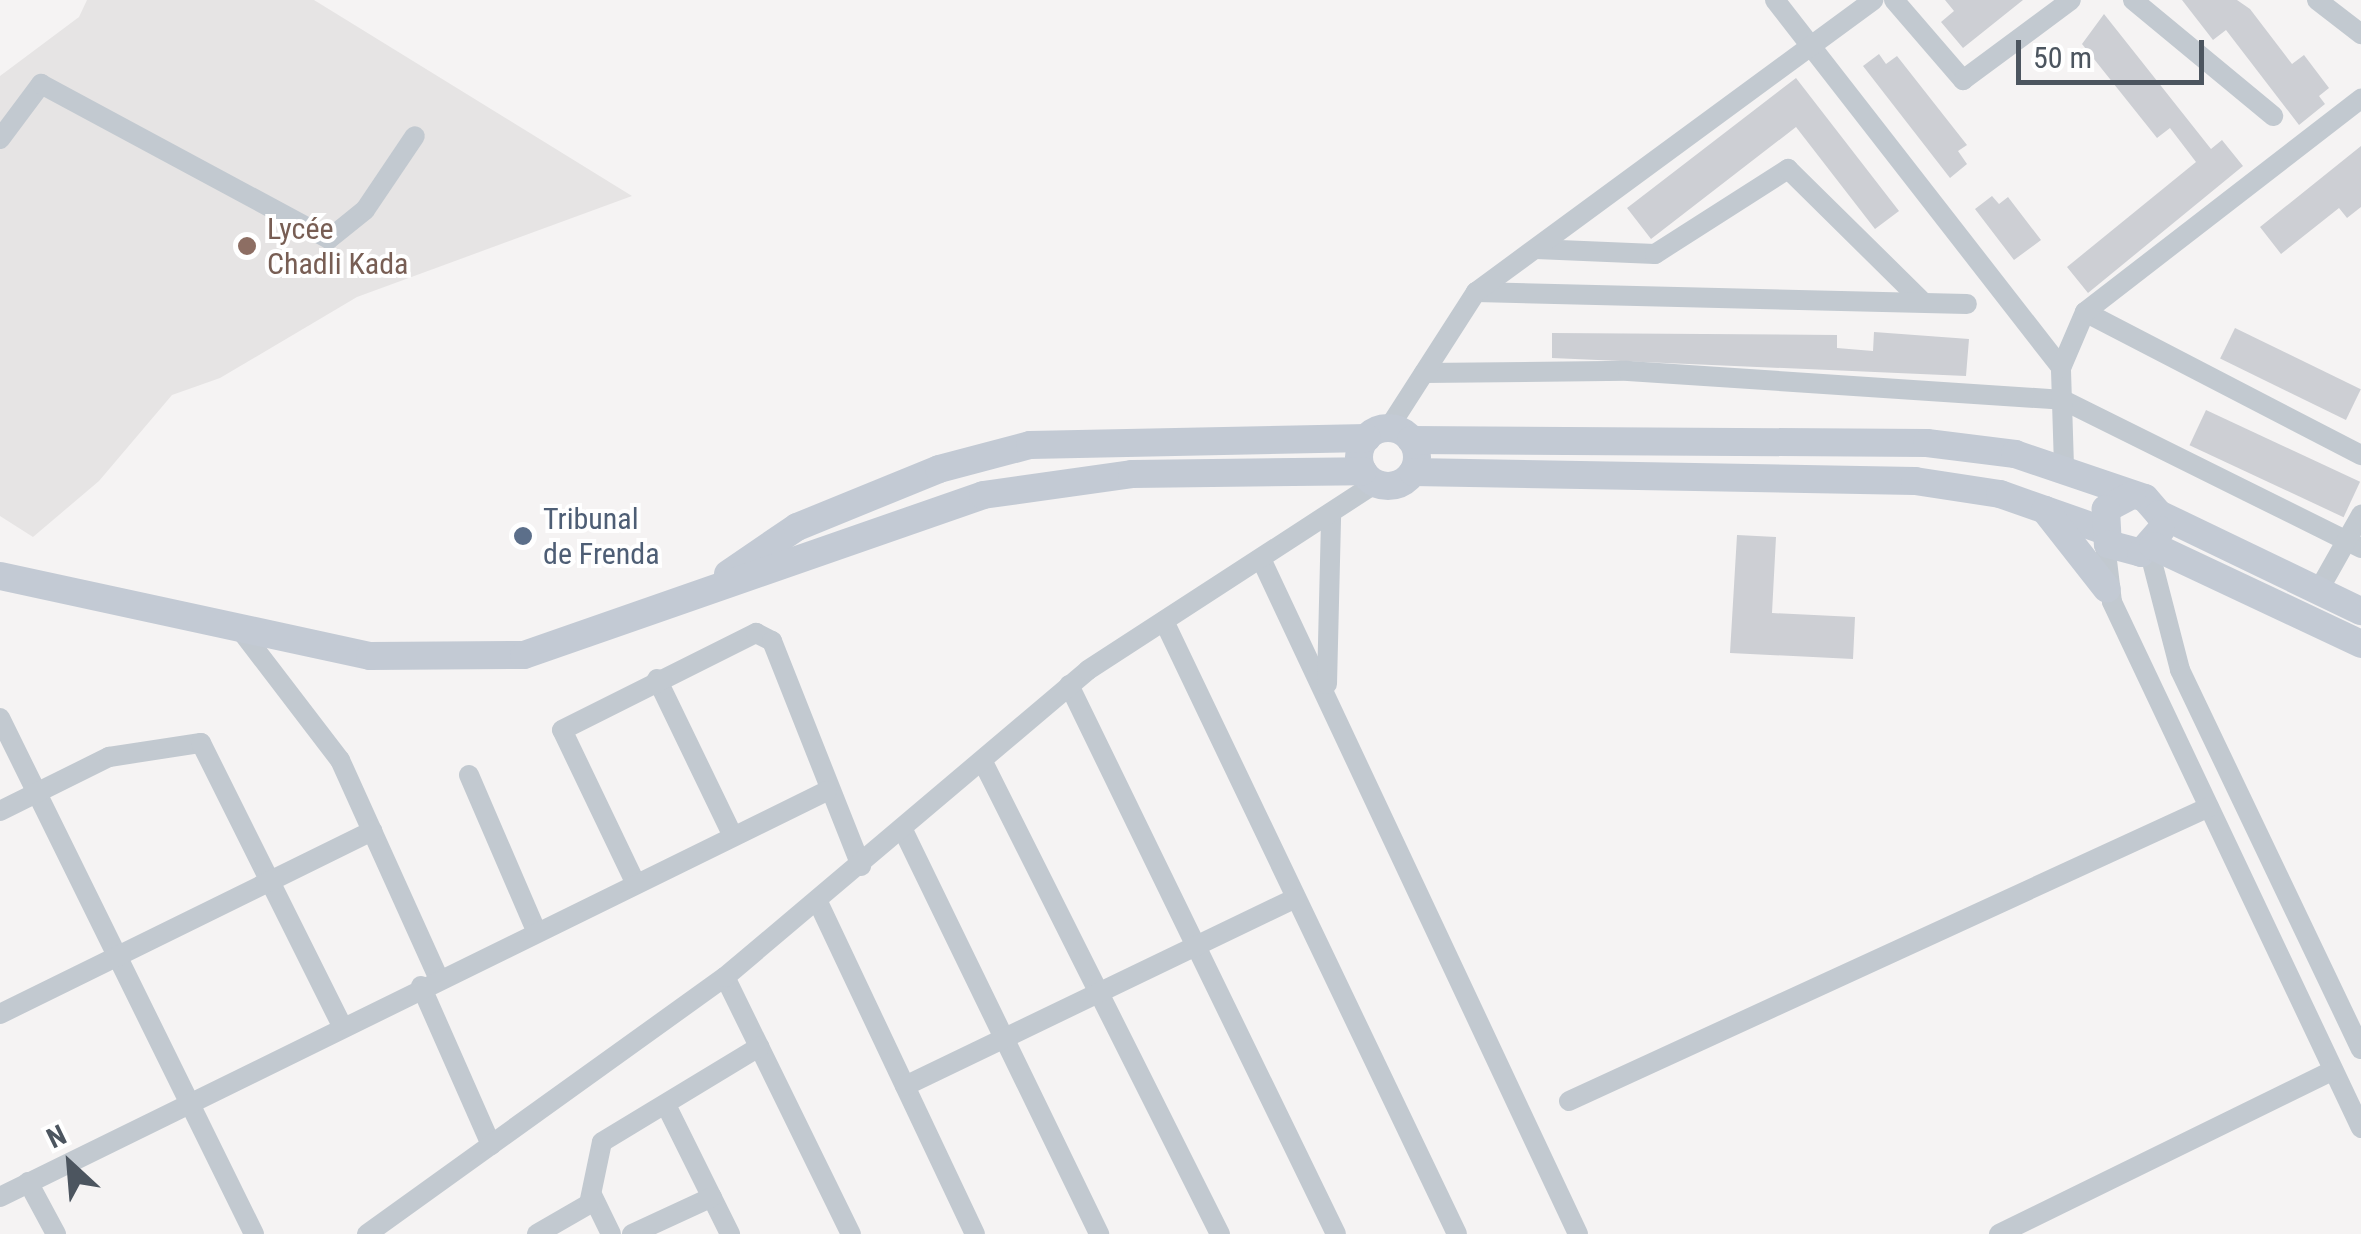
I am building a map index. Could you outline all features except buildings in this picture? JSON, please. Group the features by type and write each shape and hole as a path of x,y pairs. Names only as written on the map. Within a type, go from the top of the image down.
{"main road":[{"path":"1389,435 1413,472"},
{"path":"1369,477 1389,435"},
{"path":"720,580 797,527 939,468 1030,445 1389,435 1927,443 2064,466 2132,495 2159,514 2361,612"},
{"path":"0,576 370,656 524,655 720,580 797,566 910,518 1030,485 1132,474 1369,477 1401,483 1413,472 1916,481 2041,506 2103,533 2123,554 2151,548 2361,644"},
{"path":"2103,533 2112,503 2132,495"},
{"path":"2041,506 2107,589"},
{"path":"2151,548 2159,514"}],"street":[{"path":"1775,0 2062,368"},
{"path":"1389,435 1476,292 1873,0"},
{"path":"1894,0 1963,80 2071,0"},
{"path":"2133,0 2274,116"},
{"path":"2317,0 2361,34"},
{"path":"0,139 41,84 329,238 365,210 415,136"},
{"path":"2064,466 2062,368 2085,312 2361,99"},
{"path":"1536,250 1655,254 1788,169 1920,300"},
{"path":"1476,292 1967,304"},
{"path":"2085,312 2361,455"},
{"path":"1424,373 1628,372 2063,400 2353,543"},
{"path":"368,1234 725,977 904,832 1068,685 1331,517 1369,477"},
{"path":"2318,593 2353,543 2361,515"},
{"path":"1327,686 1331,517"},
{"path":"2103,533 2107,589 2361,1128"},
{"path":"2151,548 2180,670 2361,1049"},
{"path":"1263,563 1327,686 1578,1234"},
{"path":"1164,622 1457,1234"},
{"path":"239,628 340,760 372,830 492,1145"},
{"path":"634,880 562,730 751,634 768,637 861,866"},
{"path":"657,679 732,834"},
{"path":"1068,685 1336,1234"},
{"path":"0,718 254,1234"},
{"path":"0,811 109,757 200,743 343,1028"},
{"path":"983,762 1102,991 1220,1234"},
{"path":"469,775 535,928"},
{"path":"0,1197 192,1108 535,928 827,790"},
{"path":"1569,1101 2209,807"},
{"path":"0,1014 372,830"},
{"path":"904,832 1099,1234"},
{"path":"906,1086 1294,898"},
{"path":"818,902 975,1234"},
{"path":"725,977 851,1234"},
{"path":"537,1234 580,1214 592,1196 597,1148 760,1047"},
{"path":"1999,1234 2332,1071"},
{"path":"666,1105 730,1234"},
{"path":"28,1182 56,1234"},
{"path":"592,1196 612,1234"},
{"path":"632,1234 712,1196"}],"shaded area":[{"name":"Lycée Chadli Kada","path":"87,0 314,0 632,196 357,297 220,378 172,395 99,481 33,537 0,516 0,76 79,17"}],"place":[{"name":"Lycée Chadli Kada","path":"247,246"},
{"name":"Tribunal de Frenda","path":"523,536"}]}
